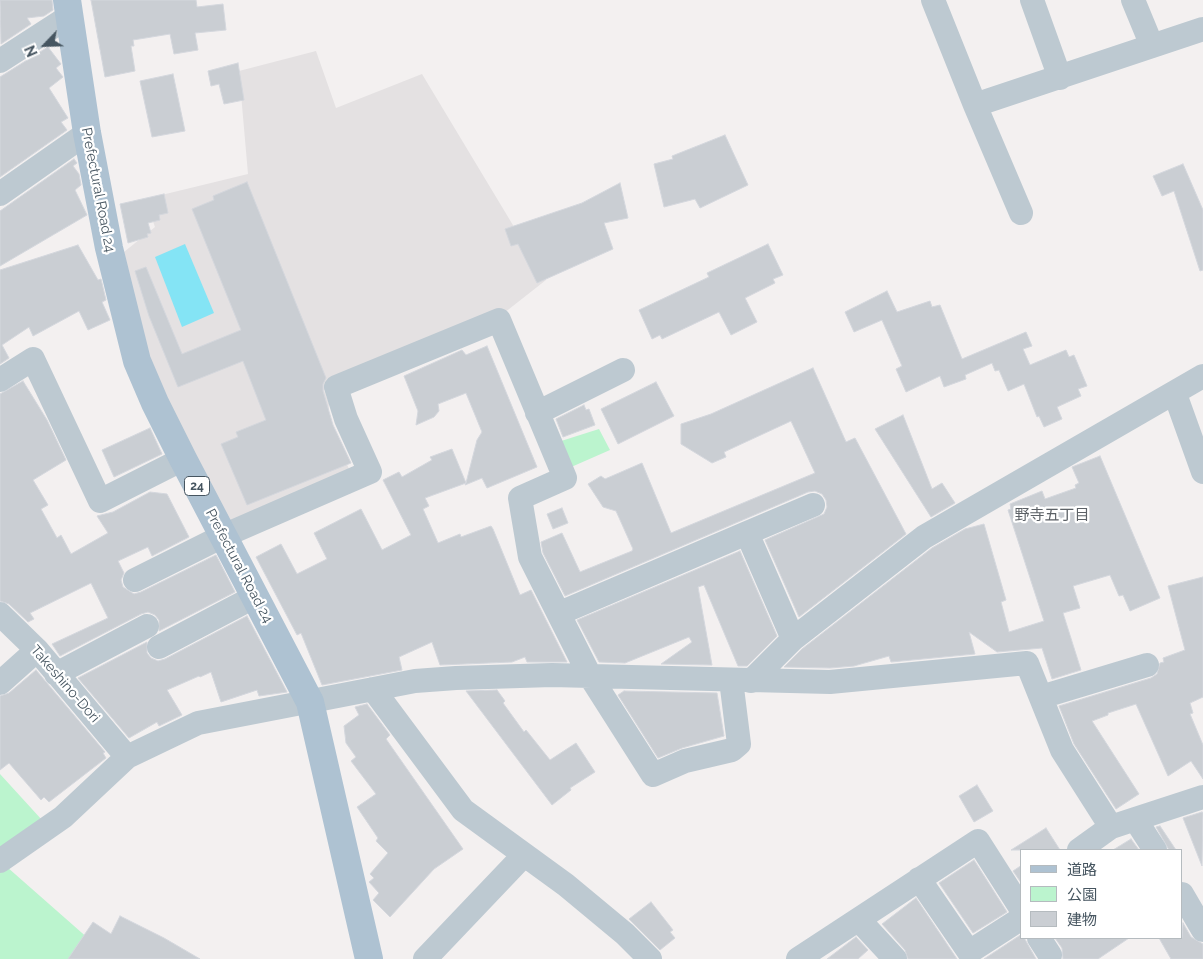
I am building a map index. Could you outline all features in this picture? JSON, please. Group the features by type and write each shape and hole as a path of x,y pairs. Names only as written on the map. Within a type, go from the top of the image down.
{"main road":[{"name":"Prefectural Road 24","path":"68,8 87,134 109,248 138,361 155,403 183,459 310,702 369,959"}],"street":[{"path":"934,0 975,105 1021,213"},
{"path":"1032,0 1060,78"},
{"path":"1133,0 1152,46"},
{"path":"0,60 68,8"},
{"path":"975,105 1203,29"},
{"path":"0,194 87,134"},
{"path":"136,580 223,536 370,472 346,419 336,387 499,320 565,478 520,498 530,557 560,613 590,676 653,775 685,761 732,750 740,744 741,680"},
{"path":"0,380 33,359 100,501 183,459"},
{"path":"537,413 623,370"},
{"path":"741,680 924,537 988,498 1175,394 1203,376"},
{"path":"1175,394 1203,472"},
{"path":"560,613 812,505"},
{"path":"747,533 793,639"},
{"path":"159,647 256,596"},
{"name":"Takeshino-Dori","path":"0,614 36,650 127,757"},
{"path":"56,674 147,626"},
{"path":"0,683 36,650"},
{"path":"0,862 63,817 127,757 198,723 415,681 456,678 590,676 830,682 1027,663 1062,750 1111,828"},
{"path":"1041,697 1147,665"},
{"path":"373,689 463,810 625,934 650,959"},
{"path":"1080,849 1111,828 1203,797"},
{"path":"1135,819 1154,849"},
{"path":"798,959 978,841 1020,907"},
{"path":"425,959 524,855"},
{"path":"919,879 969,952 1020,919"},
{"path":"1183,896 1203,930"},
{"path":"859,920 883,955"}],"shaded area":[{"path":"316,51 336,108 422,74 546,280 504,313 324,390 329,403 328,421 353,478 220,533 147,387 114,260 155,227 145,199 248,174 239,71"}],"green space":[{"path":"599,429 610,450 569,468 558,442"},
{"path":"0,774 42,820 0,851"},
{"path":"7,867 90,940 70,959 0,959 0,873"}],"water":[{"path":"185,244 214,313 182,327 155,257"}],"building":[{"path":"0,0 52,0 53,10 44,16 27,18 31,24 1,44"},
{"path":"91,0 196,0 197,7 223,4 226,30 195,33 198,50 174,54 170,34 133,40 134,46 131,46 135,71 105,77"},
{"path":"48,47 61,64 56,68 63,77 49,88 68,118 61,122 67,130 0,177 0,77"},
{"path":"238,63 244,100 224,104 219,84 211,86 208,71"},
{"path":"173,74 185,131 152,137 140,81"},
{"path":"725,135 748,185 700,208 695,199 664,207 654,164 673,159 672,156"},
{"path":"74,159 77,163 73,166 79,174 81,185 75,190 87,215 0,266 0,211"},
{"path":"1183,164 1203,210 1203,270 1200,271 1174,191 1162,196 1153,176"},
{"path":"247,182 326,378 323,384 323,391 333,425 351,463 247,505 221,444 238,437 236,432 266,420 243,361 178,387 149,316 135,271 146,267 182,354 241,330 192,209 214,200 213,196"},
{"path":"620,183 628,218 604,223 613,249 537,283 518,244 511,246 505,229 582,203"},
{"path":"164,194 168,213 159,215 160,220 148,223 151,233 147,234 148,237 128,243 120,204"},
{"path":"768,244 783,275 773,279 775,283 745,298 757,322 731,335 719,312 662,339 660,335 652,339 639,310 709,277 707,273"},
{"path":"78,245 98,280 101,279 106,300 102,302 110,320 88,330 79,311 33,336 29,327 2,345 9,358 0,364 0,270"},
{"path":"887,291 897,312 930,301 932,307 940,305 962,359 1026,332 1032,346 1023,349 1030,365 1066,350 1069,357 1074,355 1087,386 1078,389 1081,396 1057,407 1062,419 1044,427 1039,416 1037,417 1024,384 1008,391 999,370 995,371 992,363 965,375 966,379 944,387 940,376 906,392 896,369 902,366 882,320 854,332 845,312"},
{"path":"487,346 537,467 487,488 482,478 465,485 477,440 482,432 466,393 438,404 439,411 434,417 416,425 418,411 404,376 462,350 466,355"},
{"path":"813,368 846,442 855,438 906,534 799,617 765,540 824,514 827,507 826,500 822,494 815,491 808,492 565,596 543,553 541,542 562,533 580,572 633,549 616,511 603,507 588,484 601,476 605,479 642,463 671,533 815,473 791,421 724,452 726,457 712,463 681,444 681,424 711,414"},
{"path":"23,381 47,420 66,460 33,480 48,505 41,509 57,538 61,535 71,554 108,533 97,516 113,512 150,492 167,494 189,537 152,556 148,547 118,561 124,573 121,580 123,587 134,594 141,592 216,555 235,592 159,631 159,620 155,615 148,612 141,614 60,656 52,644 108,618 91,583 30,613 34,619 28,622 9,604 0,601 0,394"},
{"path":"656,382 674,416 618,444 601,409"},
{"path":"584,405 586,410 589,409 595,425 563,437 556,419"},
{"path":"903,415 932,489 942,483 955,503 931,517 875,429"},
{"path":"150,428 162,454 114,477 102,450"},
{"path":"452,449 466,483 425,498 429,506 423,509 438,543 460,534 461,537 491,526 520,595 531,590 567,662 527,662 525,657 512,662 440,665 432,642 399,657 402,670 322,685 301,633 297,635 256,557 281,544 297,574 327,559 314,533 361,509 382,550 411,535 383,480 399,472 402,477 432,460 430,457"},
{"path":"1100,456 1160,598 1130,611 1123,595 1119,596 1110,575 1073,586 1080,608 1063,613 1081,670 1052,679 1042,648 997,652 969,632 975,654 891,662 889,656 854,666 830,668 784,667 802,649 932,548 965,529 984,524 1006,600 1001,602 1009,632 1044,621 1008,510 1011,509 1010,504 1042,491 1045,499 1076,488 1075,485 1079,483 1072,467"},
{"path":"562,508 568,523 553,529 547,514"},
{"path":"740,551 777,636 747,666 738,666 704,585 698,587 712,665 661,664 692,642 689,637 625,663 599,662 577,620"},
{"path":"1203,577 1203,697 1190,703 1193,713 1190,714 1203,745 1203,779 1191,761 1168,776 1136,704 1108,713 1108,715 1092,721 1139,794 1116,809 1074,744 1059,706 1151,678 1157,674 1160,663 1164,662 1163,658 1185,650 1168,586"},
{"path":"247,616 287,692 259,696 257,690 221,702 211,672 167,690 182,715 159,726 157,722 129,738 78,678 147,642 147,653 151,658 158,661 165,659"},
{"path":"36,670 105,752 103,753 106,758 49,802 44,797 41,800 9,763 0,770 0,696 9,693"},
{"path":"497,690 505,701 503,703 524,732 526,730 550,760 576,743 595,772 570,788 571,790 552,805 466,691"},
{"path":"624,691 717,693 724,736 682,748 658,758 618,695"},
{"path":"367,704 390,735 386,739 463,849 434,869 390,917 373,900 379,893 369,882 374,878 370,874 388,853 376,841 378,838 357,807 376,794 351,761 356,757 346,743 344,726 359,715 355,707"},
{"path":"977,785 993,811 974,822 959,796"},
{"path":"1203,813 1202,866 1183,818"},
{"path":"1160,826 1175,849 1168,849 1156,827"},
{"path":"1046,828 1059,849 1020,849 1011,850"},
{"path":"1131,839 1138,849 1115,849"},
{"path":"974,860 1007,912 973,933 939,883"},
{"path":"1020,866 1020,881 1013,871"},
{"path":"916,898 957,959 908,959 905,950 882,924"},
{"path":"651,902 673,930 670,932 675,938 660,950 629,919"},
{"path":"120,916 200,959 68,959 93,922 111,934"},
{"path":"1183,923 1191,937 1203,944 1203,959 1171,959 1160,939 1183,939"},
{"path":"1020,935 1020,939 1025,939 1036,959 984,959"},
{"path":"856,937 868,950 858,959 827,959"},
{"path":"1056,939 1128,939 1098,959 1063,959 1062,948"}],"district":[{"name":"野寺五丁目","path":"1052,515"}]}
